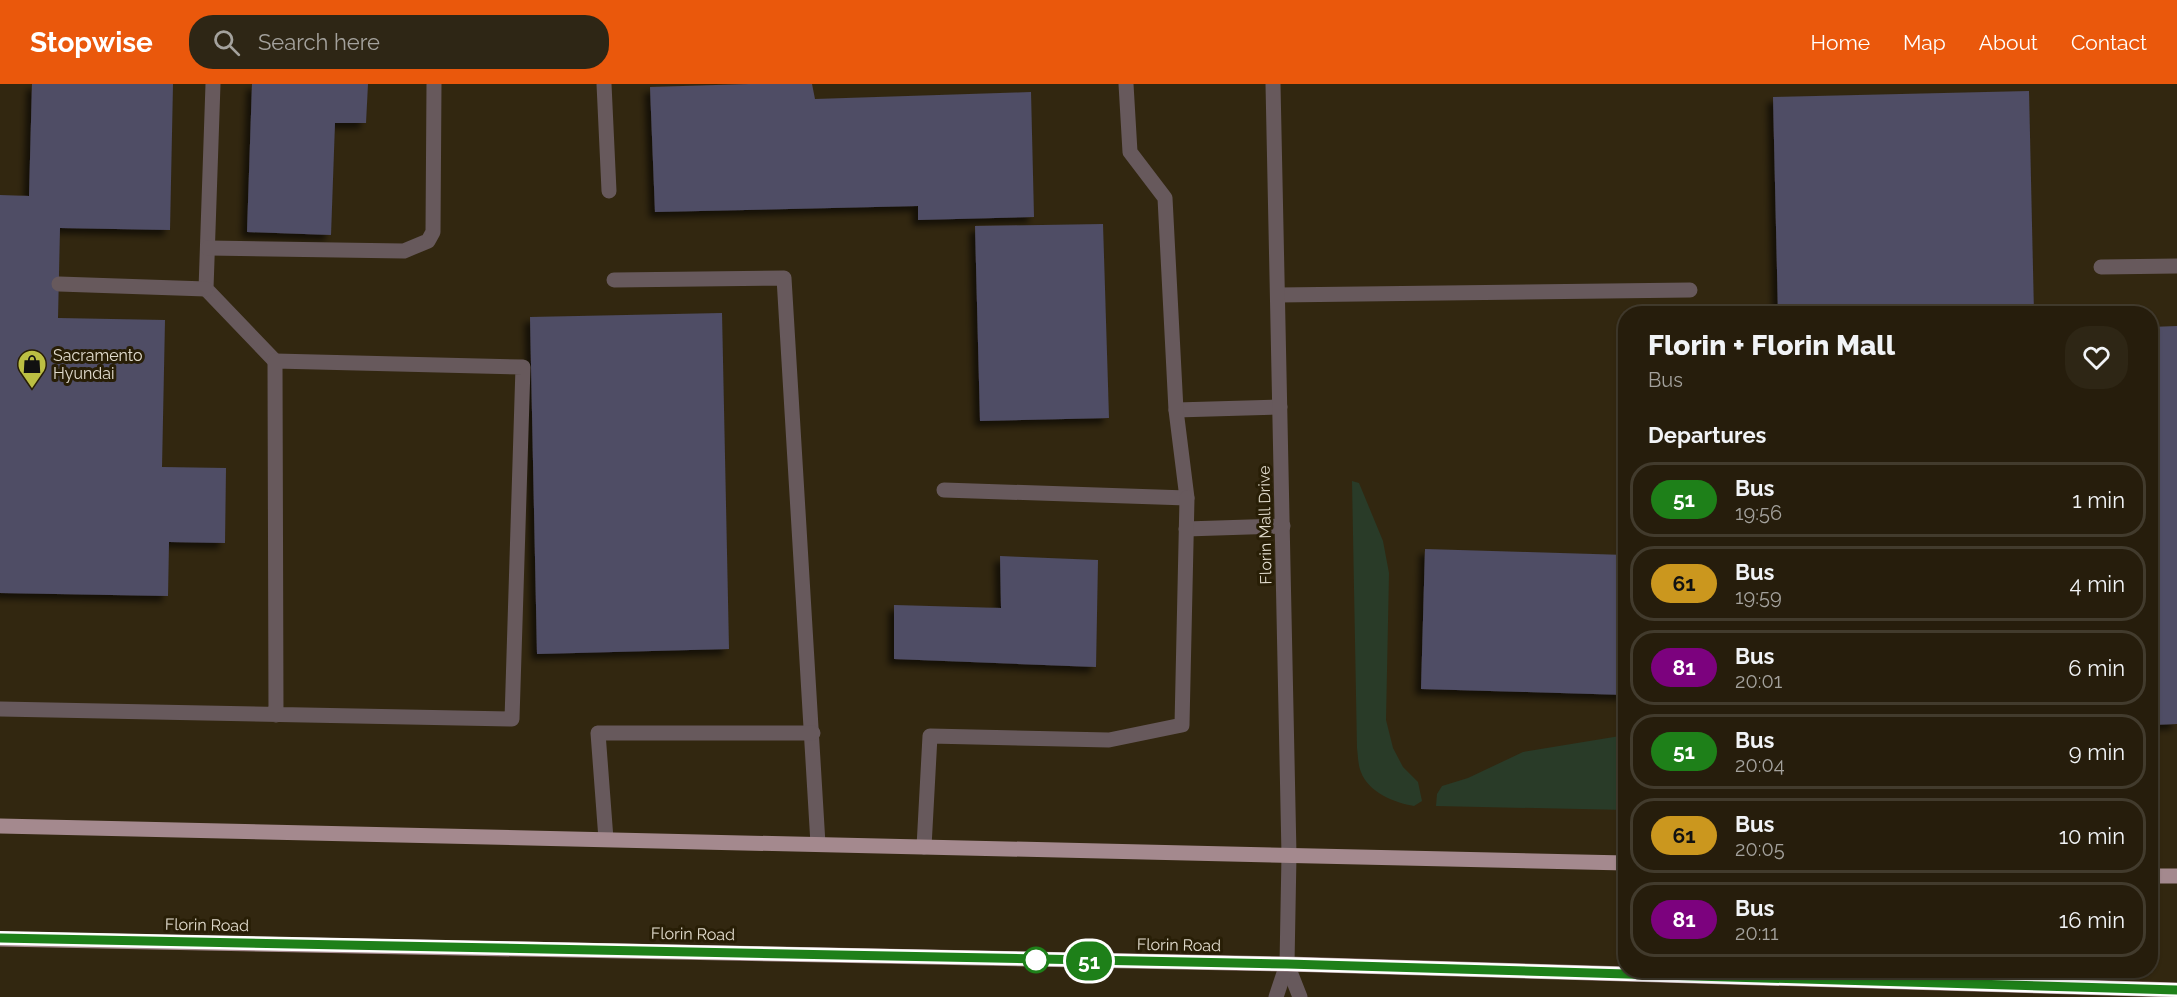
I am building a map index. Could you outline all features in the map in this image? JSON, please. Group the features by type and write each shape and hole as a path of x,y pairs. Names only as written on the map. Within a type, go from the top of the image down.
{"main road":[{"path":"0,826 1618,863"},
{"path":"2158,876 2177,876"},
{"name":"Florin Road","path":"0,939 1287,964 1618,974"},
{"name":"Florin Road","path":"1766,978 2177,990"}],"street":[{"path":"206,290 213,84"},
{"path":"208,248 404,251 428,241 432,232 434,84"},
{"path":"604,84 609,191"},
{"path":"924,847 930,736 1109,740 1182,724 1187,498 1176,410 1165,198 1130,152 1126,84"},
{"name":"Florin Mall Drive","path":"1273,84 1289,855 1287,964"},
{"path":"2101,267 2177,266"},
{"path":"614,280 784,278 818,844"},
{"path":"59,284 206,290 275,362 276,714"},
{"path":"1278,295 1690,290"},
{"path":"0,709 512,719 523,367 275,362"},
{"path":"1176,410 1280,407"},
{"path":"944,490 1187,498"},
{"path":"1186,529 1283,526"},
{"path":"606,839 598,734 813,733"},
{"path":"1276,997 1287,964"},
{"path":"1287,964 1300,997"}],"green space":[{"path":"1352,481 1359,483 1383,541 1389,573 1386,720 1393,748 1403,767 1418,782 1422,801 1414,806 1391,799 1376,791 1365,779 1359,763"},
{"path":"1618,736 1618,810 1436,806 1437,794 1442,786 1468,778 1523,752"}],"building":[{"path":"32,84 173,84 170,230 60,228 58,318 165,320 162,467 226,468 225,543 169,542 168,596 0,593 0,195 29,196"},
{"path":"252,84 368,84 366,123 335,123 331,235 247,232"},
{"path":"812,84 815,99 1031,92 1034,217 918,220 918,206 655,212 650,87"},
{"path":"2029,91 2034,306 1778,306 1773,97"},
{"path":"1103,224 1109,418 980,421 975,226"},
{"path":"722,313 729,649 537,654 530,317"},
{"path":"2177,326 2177,724 2158,725 2158,327"},
{"path":"1425,549 1618,555 1618,695 1421,689"},
{"path":"1000,556 1098,560 1096,667 894,659 894,605 1001,608"}],"bus line":[{"name":"51","path":"0,938 1287,964 1618,974"},
{"name":"51","path":"1766,978 2177,990"}],"place":[{"name":"Sacramento Hyundai","path":"32,390"}]}
